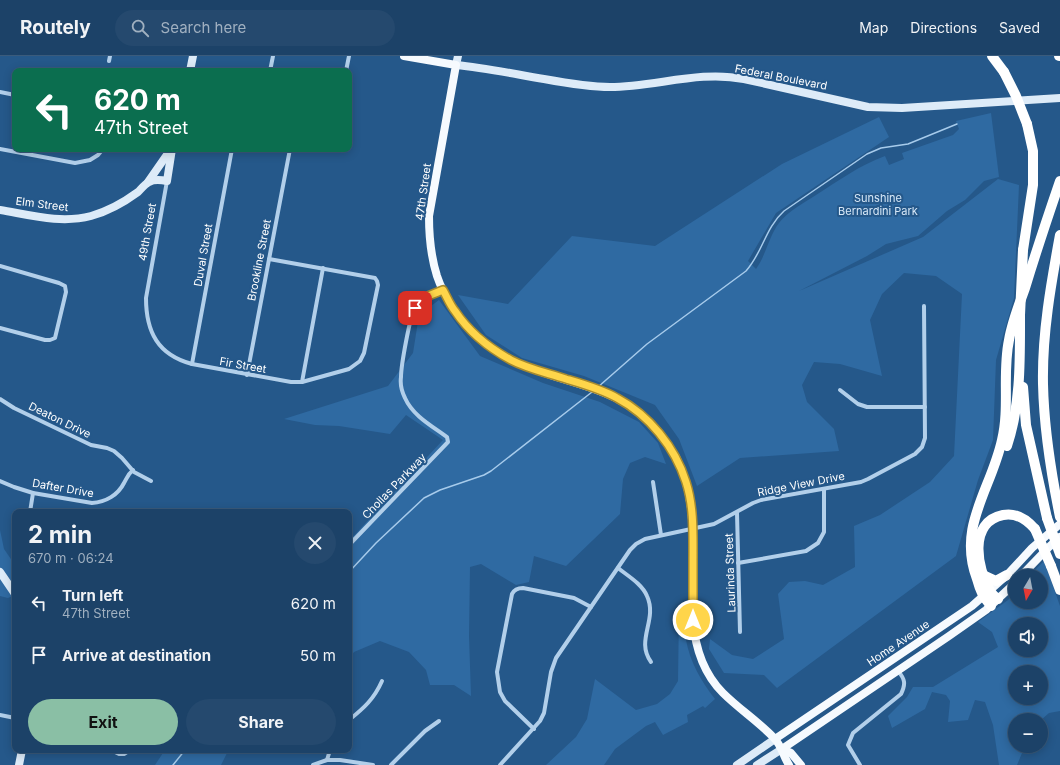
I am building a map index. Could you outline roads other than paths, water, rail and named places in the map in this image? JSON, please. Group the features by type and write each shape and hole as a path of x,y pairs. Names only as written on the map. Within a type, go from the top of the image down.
{"highway":[{"path":"977,510 995,476 1010,437 1016,407 1020,356 1023,250 1033,185 1033,151 1027,124 1016,96 1004,72 992,56"},
{"path":"995,602 987,594 975,574 970,556 972,528 1002,440 1007,407 1006,367 1009,339 1060,181"},
{"path":"1059,513 1048,454 1043,384 1045,335 1050,287 1060,236"},
{"path":"1020,356 1026,425 1047,518 1060,554"},
{"path":"987,594 979,560 978,548 980,536 984,527 991,520 999,516 1009,514 1019,516 1028,521 1035,529 1060,590"},
{"path":"983,575 996,581 1007,575"}],"main road":[{"path":"191,68 193,56"},
{"name":"Federal Boulevard","path":"404,56 576,84 610,87 700,77 727,77 868,106 902,108 1060,98"},
{"name":"47th Street","path":"458,56 429,216 432,255 437,276 443,290 454,310 465,324 488,346 512,361 618,398 639,413 667,443 676,456 686,482 692,512 693,620 695,638 701,658 709,674 722,692 774,739 782,749"},
{"name":"Elm Street","path":"0,210 53,219 73,219 107,211 125,202 140,190 148,182 170,152"},
{"name":"49th Street","path":"167,181 172,152"},
{"path":"148,182 167,181"},
{"name":"Home Avenue","path":"737,765 967,610 987,594 1032,548 1060,524"},
{"path":"1029,569 1060,537"},
{"path":"0,572 12,590"},
{"name":"Home Avenue","path":"758,765 949,636 995,602 1008,590"},
{"path":"782,749 783,757 789,765"},
{"path":"782,749 791,753 801,765"},
{"path":"19,765 21,753"}],"street":[{"path":"271,68 273,56"},
{"path":"347,68 349,56"},
{"path":"0,92 12,94"},
{"path":"0,149 12,151"},
{"path":"16,152 75,163 90,160 100,152"},
{"name":"Duval Street","path":"192,364 231,152"},
{"name":"Brookline Street","path":"247,375 289,152"},
{"name":"49th Street","path":"147,319 146,298 167,181"},
{"path":"269,258 323,268 302,382"},
{"path":"0,266 59,282 65,286 66,292 54,338 50,340 0,328"},
{"name":"Fir Street","path":"147,319 153,335 162,348 177,359 192,364 291,382 302,382 349,369 356,365 364,353 378,285 377,281 374,278 323,268"},
{"name":"Chollas Parkway","path":"352,542 445,447 448,442 447,437 417,415 409,406 402,390 400,378 411,319 415,308 428,296 443,290"},
{"name":"Ridge View Drive","path":"500,765 540,722 544,713 551,672 556,658 630,550 636,544 645,539 714,524 760,500 824,489 868,479 915,454 922,446 925,438 926,407 924,306"},
{"path":"840,390 858,404 867,407 926,407"},
{"name":"Deaton Drive","path":"0,399 14,408 91,445 114,451 134,472 151,481"},
{"name":"Dafter Drive","path":"0,481 14,488 33,493 88,503 97,503 110,498 118,491 133,470"},
{"path":"652,482 661,536"},
{"path":"738,563 806,551 818,543 824,532 824,489"},
{"path":"30,509 33,493"},
{"name":"Laurinda Street","path":"737,513 740,632"},
{"path":"618,568 640,586 647,596 651,610 644,647 646,655 651,662"},
{"path":"534,729 505,701 500,692 497,672 512,594 514,591 523,588 574,598 591,607"},
{"path":"860,765 848,745 852,733 901,694 905,687 904,678 898,671"},
{"path":"352,718 366,706 379,689 382,681"},
{"path":"0,715 12,717"},
{"path":"391,765 425,731 439,721"},
{"path":"327,760 329,753"},
{"path":"313,765 327,760 340,760 373,765"}],"waterway":[{"path":"598,387 647,344 746,271 752,264 772,225 784,211 867,154 881,148 908,144 957,124"},
{"path":"352,569 376,543 424,498 440,490 484,475 491,471 592,392"},
{"path":"173,765 183,753"}],"park label":[{"name":"Sunshine Bernardini Park","path":"878,204"}]}
